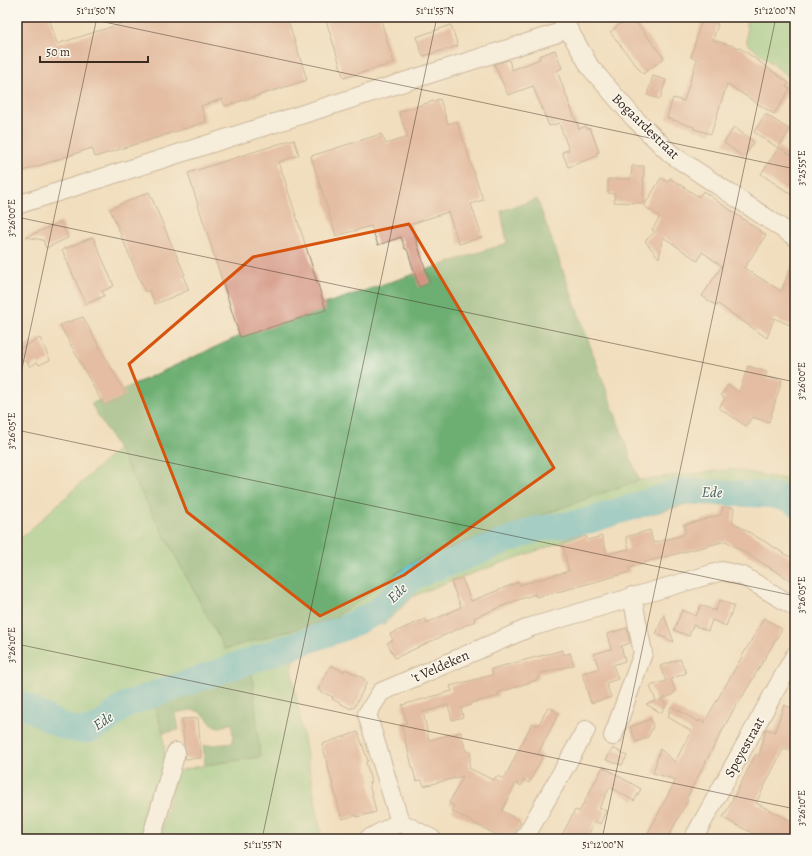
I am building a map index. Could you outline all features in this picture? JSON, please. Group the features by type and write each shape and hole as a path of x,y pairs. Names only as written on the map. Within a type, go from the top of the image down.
{"street":[{"path":"17,204 555,34 564,23"},
{"name":"Bogaardestraat","path":"564,23 590,67 634,118 671,154 795,237"},
{"name":"'t Veldeken","path":"400,822 367,714 381,692 531,627 632,596 722,572 743,576 795,607"},
{"path":"613,736 643,653 632,596"},
{"name":"Speyestraat","path":"693,839 795,654"},
{"path":"524,839 586,730"},
{"path":"151,839 176,752"},
{"path":"368,839 400,822 432,839"}],"highlighted area":[{"path":"409,224 554,468 404,575 320,616 187,512 129,364 253,257"}],"green space":[{"path":"747,17 795,17 795,82 747,43"},
{"path":"537,199 639,480 416,560 334,618 225,649 118,449 91,404 268,323 507,243 501,211"},
{"path":"118,449 225,649 333,618 416,560 639,480 731,469 795,481 795,511 793,508 687,504 590,532 445,583 414,596 385,623 297,655 291,667 322,839 158,839 177,771 205,765 260,757 251,664 231,670 227,658 158,683 108,711 81,722 66,720 17,695 17,542"},
{"path":"251,664 260,757 205,765 203,746 233,743 232,723 221,727 213,726 205,716 194,710 176,713 179,730 163,733 152,698"},
{"path":"152,698 163,733 166,769 145,839 17,839 17,712 65,736 83,740 99,734 118,718"}],"building":[{"path":"17,17 49,17 57,44 143,17 287,17 307,80 225,106 222,99 201,106 206,122 95,157 92,148 17,173"},
{"path":"325,17 380,17 394,63 344,78"},
{"path":"629,17 632,17 664,58 643,74 610,32"},
{"path":"702,19 718,24 713,40 740,48 789,83 786,87 790,89 774,114 727,84 711,134 667,118 673,98 684,101 697,59 691,57"},
{"path":"451,25 458,46 423,56 416,37"},
{"path":"555,50 562,68 557,71 579,129 586,126 587,129 590,128 599,152 596,153 597,156 568,167 562,152 569,150 559,123 549,126 533,86 508,95 494,64 509,60 512,70 540,59 539,56"},
{"path":"653,76 666,80 660,99 647,95"},
{"path":"440,99 448,124 457,121 483,200 471,204 482,237 459,244 448,212 411,224 430,283 419,287 407,249 405,249 401,237 378,245 371,226 336,236 311,156 381,134 386,144 408,137 399,112"},
{"path":"765,114 790,130 778,148 754,132"},
{"path":"734,127 754,142 744,157 724,143"},
{"path":"294,139 299,155 279,162 326,310 240,337 188,173"},
{"path":"779,147 795,158 795,197 761,174"},
{"path":"632,166 644,166 643,203 614,202 615,194 608,193 608,179 631,179"},
{"path":"661,178 668,182 670,178 699,197 703,191 766,235 744,268 781,291 795,258 795,319 792,326 774,318 767,338 718,304 717,306 702,296 722,266 702,252 698,261 663,237 659,258 645,241 655,232 652,230 660,217 644,206"},
{"path":"149,192 185,275 183,276 189,290 155,304 149,290 145,292 110,209"},
{"path":"61,222 68,238 46,248 43,240 26,237"},
{"path":"93,237 114,286 102,291 104,296 86,304 62,250"},
{"path":"83,317 126,395 104,406 60,325"},
{"path":"40,338 50,360 39,365 37,362 30,367 27,361 24,362 17,350"},
{"path":"748,366 767,372 765,377 782,380 769,422 752,417 746,426 719,408 725,398 721,395 728,385 739,392"},
{"path":"723,507 734,508 732,522 795,560 795,583 726,541 649,561 629,568 630,572 536,597 535,594 515,601 474,618 475,621 395,658 387,643 393,640 390,634 425,619 427,623 461,607 451,582 462,578 471,601 519,582 520,585 569,571 562,543 586,536 587,540 602,536 607,554 629,549 626,537 650,530 653,543 683,535 686,532 684,525 721,515"},
{"path":"720,600 734,606 726,626 712,620 708,631 693,625 689,636 674,630 682,610 696,616 701,605 715,611"},
{"path":"664,615 674,642 656,634"},
{"path":"764,618 782,629 738,704 737,703 686,799 688,800 667,839 645,839 676,780 653,773 660,749 675,762 691,731 668,717 671,706 699,722 700,720 704,723"},
{"path":"627,628 630,643 621,646 625,661 613,665 618,679 606,683 611,697 591,703 582,673 599,669 594,654 611,649 607,634"},
{"path":"563,650 564,655 570,653 574,665 539,674 539,679 498,693 499,696 471,703 471,705 461,708 463,717 452,720 448,705 423,712 429,740 461,732 466,751 471,752 469,768 493,780 497,776 504,779 532,723 538,726 548,707 559,713 538,753 543,756 529,783 524,780 521,786 516,783 502,811 521,821 512,837 507,834 504,839 452,811 454,806 449,803 463,776 424,786 422,780 416,781 401,724 407,723 402,705 452,691 450,686 493,675 491,669"},
{"path":"680,659 686,673 671,679 675,691 672,695 660,700 667,704 661,713 646,704 656,701 650,686 666,681 660,666"},
{"path":"331,665 344,672 345,669 365,679 364,681 367,682 354,708 352,707 351,709 332,699 333,697 318,690"},
{"path":"784,705 795,709 795,752 783,749 756,803 795,823 795,839 764,839 723,818 756,754 759,756 766,729 775,732"},
{"path":"198,718 201,758 185,759 186,750 184,745 182,719"},
{"path":"651,719 653,727 648,737 636,742 630,727"},
{"path":"358,732 368,761 366,762 371,782 369,783 376,812 342,819 322,744"},
{"path":"613,748 627,756 622,765 606,760"},
{"path":"603,767 641,789 634,801 610,787 599,808 606,811 600,824 595,821 586,839 560,839 575,810 579,812"}],"waterway":[{"name":"Ede","path":"17,702 56,723 77,730 87,730 101,725 127,704 344,628 375,613 415,576 537,529 588,521 682,491 770,495 789,499 795,503"}]}
